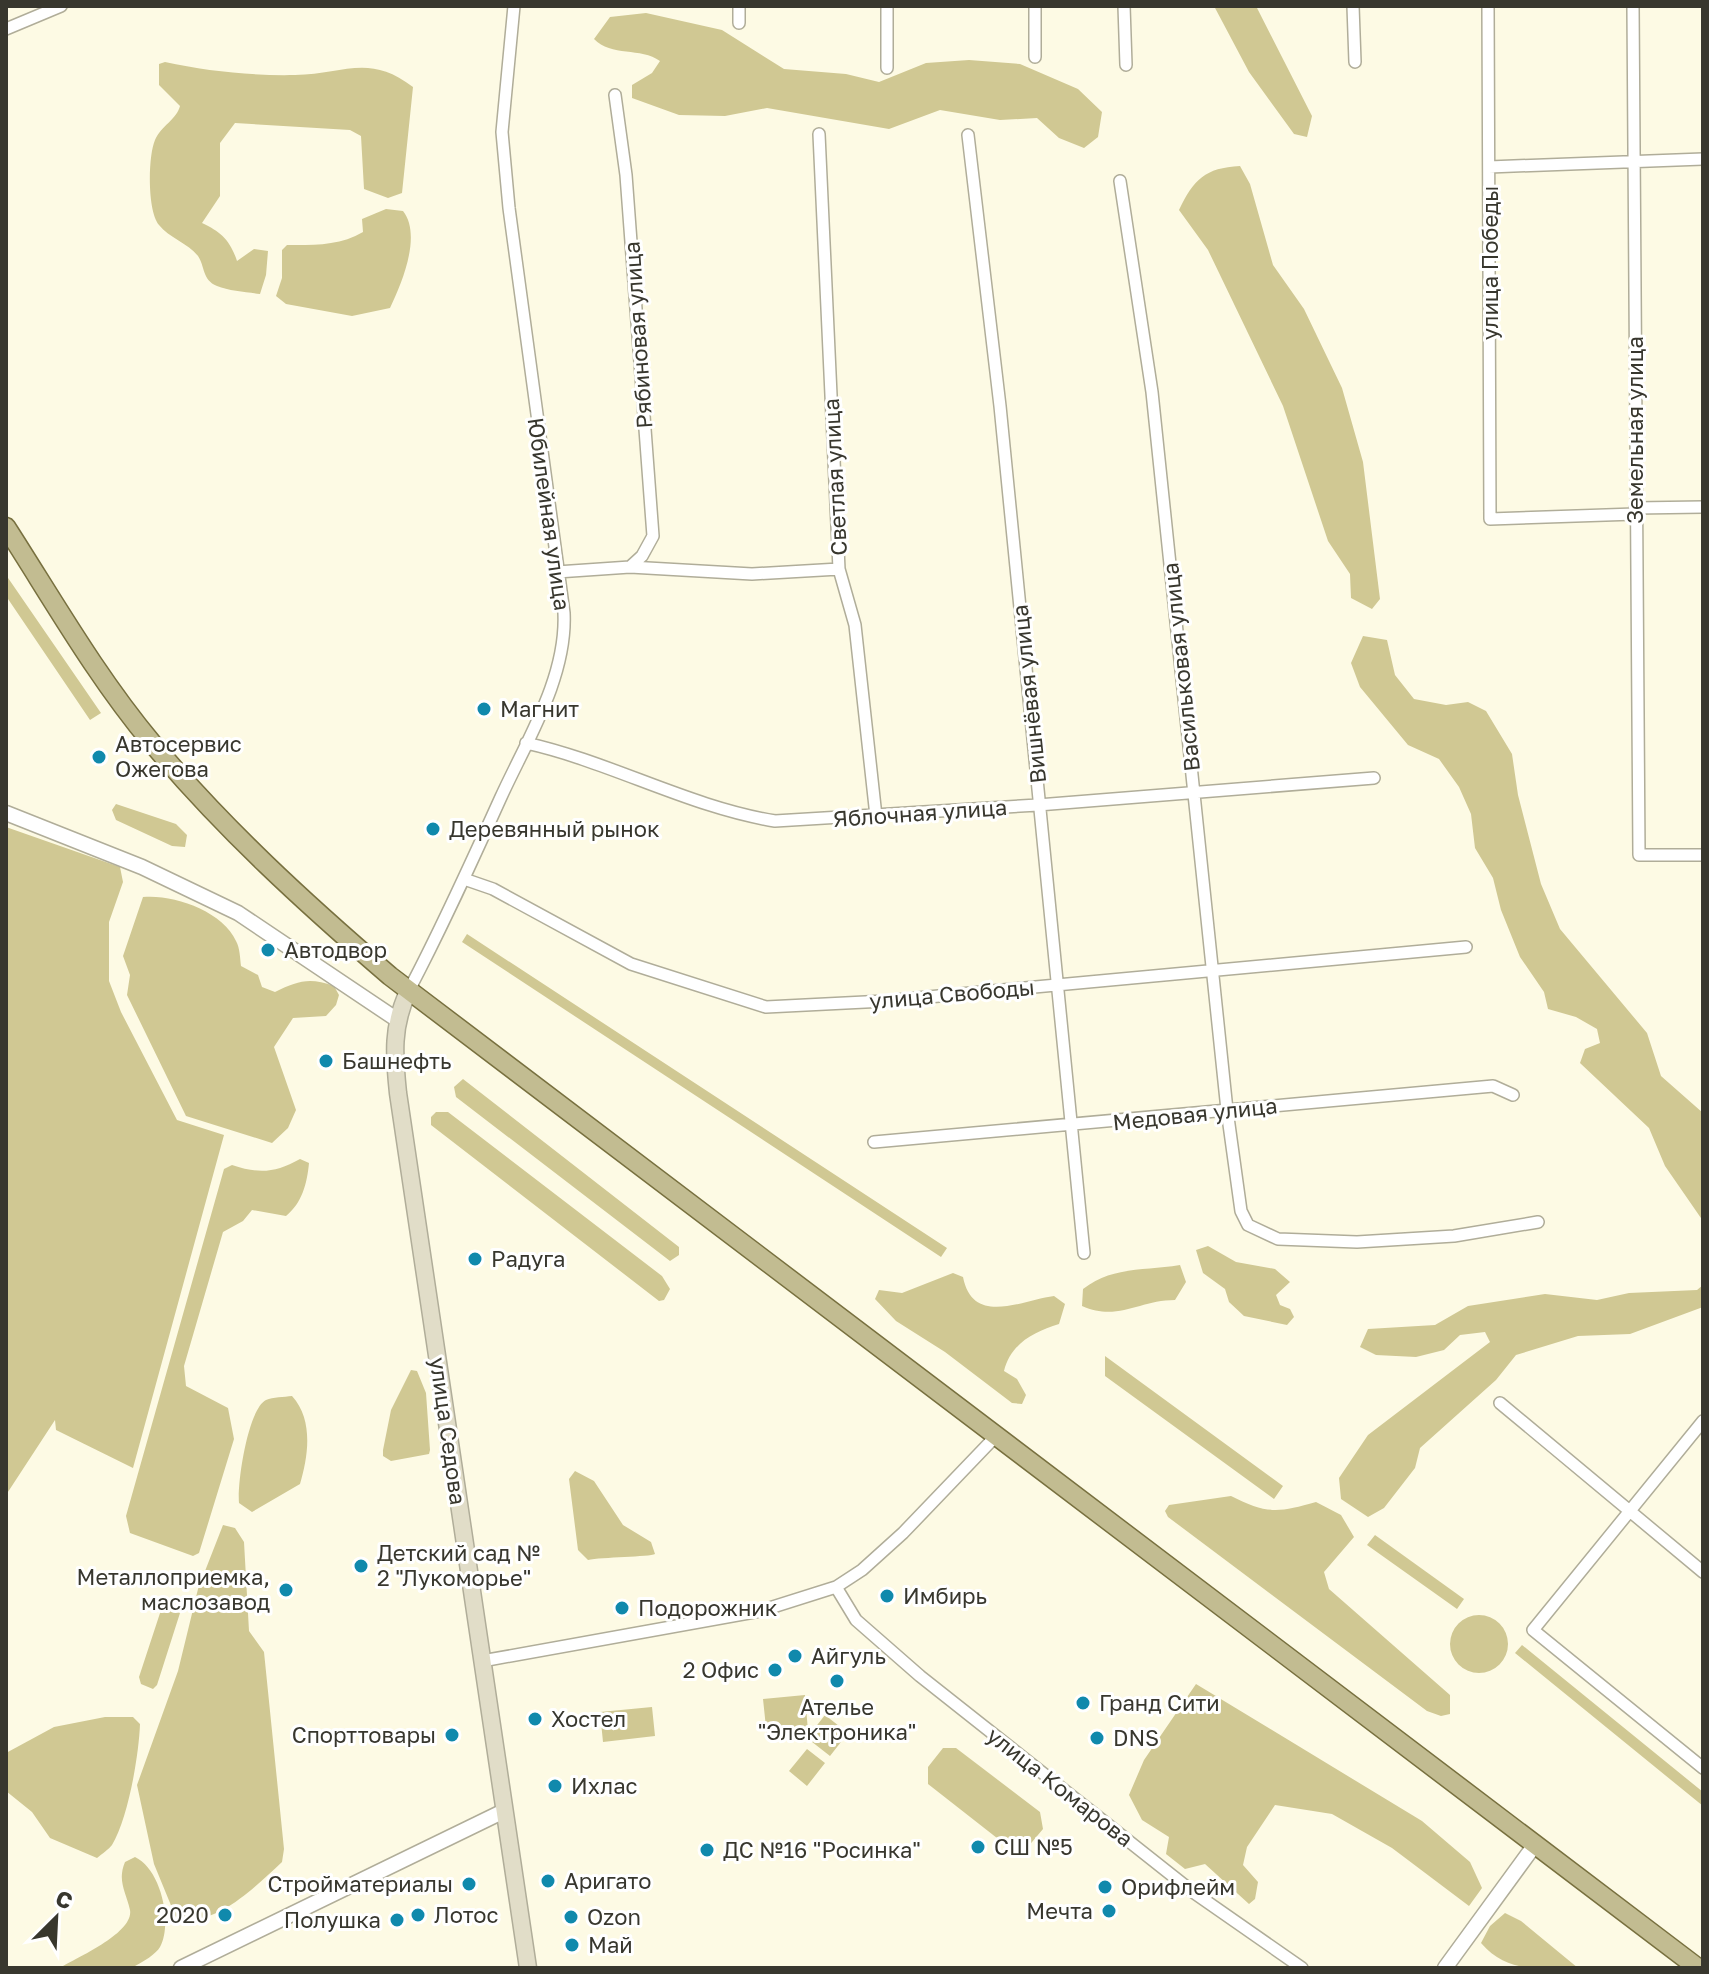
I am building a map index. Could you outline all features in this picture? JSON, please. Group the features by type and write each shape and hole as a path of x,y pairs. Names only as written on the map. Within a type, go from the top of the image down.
{"main road":[{"path":"6,527 99,673 159,752 280,882 408,992 1698,1968"},
{"name":"улица Седова","path":"408,992 396,1019 393,1050 398,1093 528,1968"}],"street":[{"path":"6,29 61,6"},
{"name":"Юбилейная улица","path":"408,992 526,743 561,655 564,613 502,132 514,6"},
{"path":"739,6 739,23"},
{"path":"887,6 887,68"},
{"path":"1035,6 1035,57"},
{"path":"1124,6 1126,65"},
{"path":"1353,6 1355,62"},
{"name":"улица Победы","path":"1488,6 1490,519 1635,511"},
{"name":"Земельная улица","path":"1633,6 1639,855 1703,855"},
{"name":"Рябиновая улица","path":"615,95 626,175 653,536 642,556 630,567"},
{"name":"Светлая улица","path":"819,134 839,569 855,625 867,761 876,816"},
{"name":"Вишнёвая улица","path":"968,135 1000,406 1084,1253"},
{"path":"1489,167 1703,159"},
{"name":"Васильковая улица","path":"1120,181 1152,392 1227,1110 1241,1211 1248,1225 1278,1239 1357,1242 1441,1237 1538,1222"},
{"path":"1635,511 1703,507"},
{"path":"557,572 630,567 752,574 839,569"},
{"name":"Яблочная улица","path":"526,743 595,762 738,815 775,821 1038,805 1374,778"},
{"path":"6,813 155,873 238,913 396,1019"},
{"name":"улица Свободы","path":"464,879 493,889 631,964 766,1007 885,1001 1466,947"},
{"name":"Медовая улица","path":"874,1142 1072,1127 1493,1086 1513,1095"},
{"path":"1500,1403 1703,1572"},
{"path":"1703,1421 1533,1630 1703,1768"},
{"path":"482,1661 760,1611 836,1587 862,1570 903,1533 996,1436"},
{"name":"улица Комарова","path":"836,1587 856,1620 920,1676 1193,1892 1302,1968"},
{"path":"181,1968 504,1811"},
{"path":"1445,1968 1534,1846"}],"shaded area":[{"path":"1214,6 1256,6 1312,116 1307,137 1294,134 1249,72"},
{"path":"646,13 722,30 784,69 846,74 879,82 926,63 969,60 1020,64 1078,89 1102,112 1098,137 1084,148 1059,138 1037,118 1000,120 940,110 889,129 767,108 725,116 679,115 632,98 632,85 652,73 660,61 644,54 609,48 594,39 610,17"},
{"path":"165,62 263,75 369,68 397,77 413,87 402,193 388,198 364,189 361,136 350,130 235,123 220,143 220,196 202,223 224,238 237,261 254,249 268,251 266,275 260,294 217,286 206,277 198,256 163,230 152,208 150,170 155,140 180,106 159,85 159,64"},
{"path":"1240,166 1250,184 1273,265 1304,309 1342,388 1363,462 1380,599 1372,609 1351,598 1350,574 1328,541 1283,406 1208,250 1179,210 1190,190 1202,177 1218,169"},
{"path":"386,209 403,211 411,233 408,259 390,308 352,316 286,304 276,296 282,278 282,250 287,245 326,244 354,237 363,232 362,219"},
{"path":"6,575 101,713 90,720 6,596"},
{"path":"1363,636 1387,640 1395,675 1414,699 1446,705 1468,702 1486,711 1512,754 1518,795 1541,884 1560,929 1647,1033 1661,1076 1703,1113 1703,1221 1665,1166 1649,1128 1580,1063 1585,1049 1600,1043 1597,1029 1576,1017 1548,1009 1544,992 1520,957 1501,910 1493,878 1475,848 1471,814 1459,787 1439,759 1408,745 1360,687 1351,663"},
{"path":"116,804 176,824 187,835 185,847 172,846 116,820 112,810"},
{"path":"6,827 120,867 123,882 109,922 109,981 121,1012 177,1120 224,1135 133,1468 56,1430 55,1420 6,1495"},
{"path":"143,897 182,902 220,921 230,930 237,944 241,966 258,975 262,987 275,992 310,981 334,986 339,995 336,1005 326,1016 293,1018 274,1047 296,1110 288,1128 272,1143 186,1116 127,995 130,975 123,956"},
{"path":"467,934 947,1248 941,1257 462,942"},
{"path":"463,1079 679,1247 679,1255 670,1261 456,1097 454,1087"},
{"path":"436,1112 448,1112 662,1276 670,1289 664,1300 659,1301 431,1125 431,1117"},
{"path":"300,1159 309,1163 308,1171 303,1192 292,1211 286,1216 252,1210 243,1221 223,1232 184,1366 186,1386 228,1408 234,1439 199,1553 193,1556 130,1533 126,1516 224,1169 232,1165 267,1171"},
{"path":"1208,1246 1236,1262 1275,1269 1290,1282 1276,1295 1280,1305 1290,1309 1294,1317 1287,1325 1244,1316 1229,1302 1225,1289 1203,1273 1196,1250"},
{"path":"1180,1265 1186,1282 1175,1300 1107,1312 1082,1306 1083,1289 1106,1276"},
{"path":"953,1273 963,1277 968,1292 977,1302 988,1306 1014,1305 1054,1296 1065,1304 1059,1324 1025,1340 1007,1361 1004,1371 1017,1379 1026,1395 1022,1404 1012,1403 945,1352 896,1321 875,1299 879,1290 902,1293"},
{"path":"1703,1285 1703,1307 1630,1334 1578,1336 1516,1355 1496,1380 1420,1448 1415,1468 1384,1508 1368,1517 1341,1499 1339,1478 1368,1435 1490,1342 1485,1332 1460,1335 1444,1350 1416,1357 1376,1355 1360,1347 1368,1329 1435,1325 1468,1306 1545,1294 1597,1300 1629,1293 1697,1290"},
{"path":"1105,1356 1283,1486 1274,1499 1105,1376"},
{"path":"411,1370 417,1371 426,1393 430,1450 429,1454 391,1461 383,1456 383,1450 391,1410"},
{"path":"292,1396 304,1416 306,1427 307,1451 300,1484 252,1512 239,1503 249,1431 266,1400"},
{"path":"575,1471 594,1481 623,1525 651,1542 655,1554 588,1560 578,1550 569,1479"},
{"path":"1231,1496 1272,1510 1316,1502 1341,1515 1354,1537 1324,1572 1329,1589 1450,1695 1450,1714 1441,1716 1427,1711 1168,1517 1165,1511 1169,1505"},
{"path":"223,1525 235,1528 244,1542 249,1631 264,1652 284,1849 282,1862 234,1903 206,1917 177,1920 154,1864 137,1785 178,1671 198,1589"},
{"path":"1375,1535 1464,1599 1457,1609 1367,1545"},
{"path":"162,1607 180,1613 157,1685 153,1689 141,1684 139,1677"},
{"path":"1479,1615 1500,1623 1508,1644 1500,1665 1479,1673 1458,1665 1450,1644 1458,1623"},
{"path":"1522,1645 1703,1792 1703,1806 1515,1653"},
{"path":"1196,1684 1422,1821 1470,1862 1482,1888 1469,1906 1392,1848 1332,1814 1275,1805 1247,1847 1243,1865 1258,1882 1255,1899 1249,1904 1205,1864 1185,1869 1166,1854 1169,1837 1142,1820 1129,1795 1144,1760"},
{"path":"805,1695 808,1731 767,1737 763,1699"},
{"path":"652,1707 655,1736 603,1742 600,1712"},
{"path":"825,1715 848,1733 830,1756 807,1738"},
{"path":"105,1717 133,1717 140,1724 135,1769 123,1819 112,1845 97,1858 50,1838 32,1812 6,1791 6,1753 54,1727"},
{"path":"943,1748 956,1748 1040,1812 1043,1829 1027,1848 1011,1849 928,1784 928,1767"},
{"path":"807,1749 825,1763 807,1786 789,1771"},
{"path":"135,1857 152,1873 162,1898 165,1924 160,1947 149,1958 129,1968 60,1968 103,1944 129,1919 130,1910 122,1881 123,1869 125,1862"},
{"path":"1505,1913 1521,1921 1578,1968 1513,1965 1491,1953 1481,1943 1490,1926"}],"place":[{"name":"Магнит","path":"484,709"},
{"name":"Автосервис Ожегова","path":"99,757"},
{"name":"Деревянный рынок","path":"433,829"},
{"name":"Автодвор","path":"268,950"},
{"name":"Башнефть","path":"326,1061"},
{"name":"Радуга","path":"475,1259"},
{"name":"Детский сад № 2 \"Лукоморье\"","path":"361,1566"},
{"name":"Металлоприемка, маслозавод","path":"286,1590"},
{"name":"Имбирь","path":"887,1596"},
{"name":"Подорожник","path":"622,1608"},
{"name":"Айгуль","path":"795,1656"},
{"name":"2 Офис","path":"775,1670"},
{"name":"Ателье \"Электроника\"","path":"837,1681"},
{"name":"Гранд Сити","path":"1083,1703"},
{"name":"Хостел","path":"535,1719"},
{"name":"Спорттовары","path":"452,1735"},
{"name":"DNS","path":"1097,1738"},
{"name":"Ихлас","path":"555,1786"},
{"name":"СШ №5","path":"978,1847"},
{"name":"ДС №16 \"Росинка\"","path":"707,1850"},
{"name":"Аригато","path":"548,1881"},
{"name":"Стройматериалы","path":"469,1884"},
{"name":"Орифлейм","path":"1105,1887"},
{"name":"Мечта","path":"1109,1911"},
{"name":"2020","path":"225,1915"},
{"name":"Лотос","path":"418,1915"},
{"name":"Ozon","path":"571,1917"},
{"name":"Полушка","path":"397,1920"},
{"name":"Май","path":"572,1945"}]}
